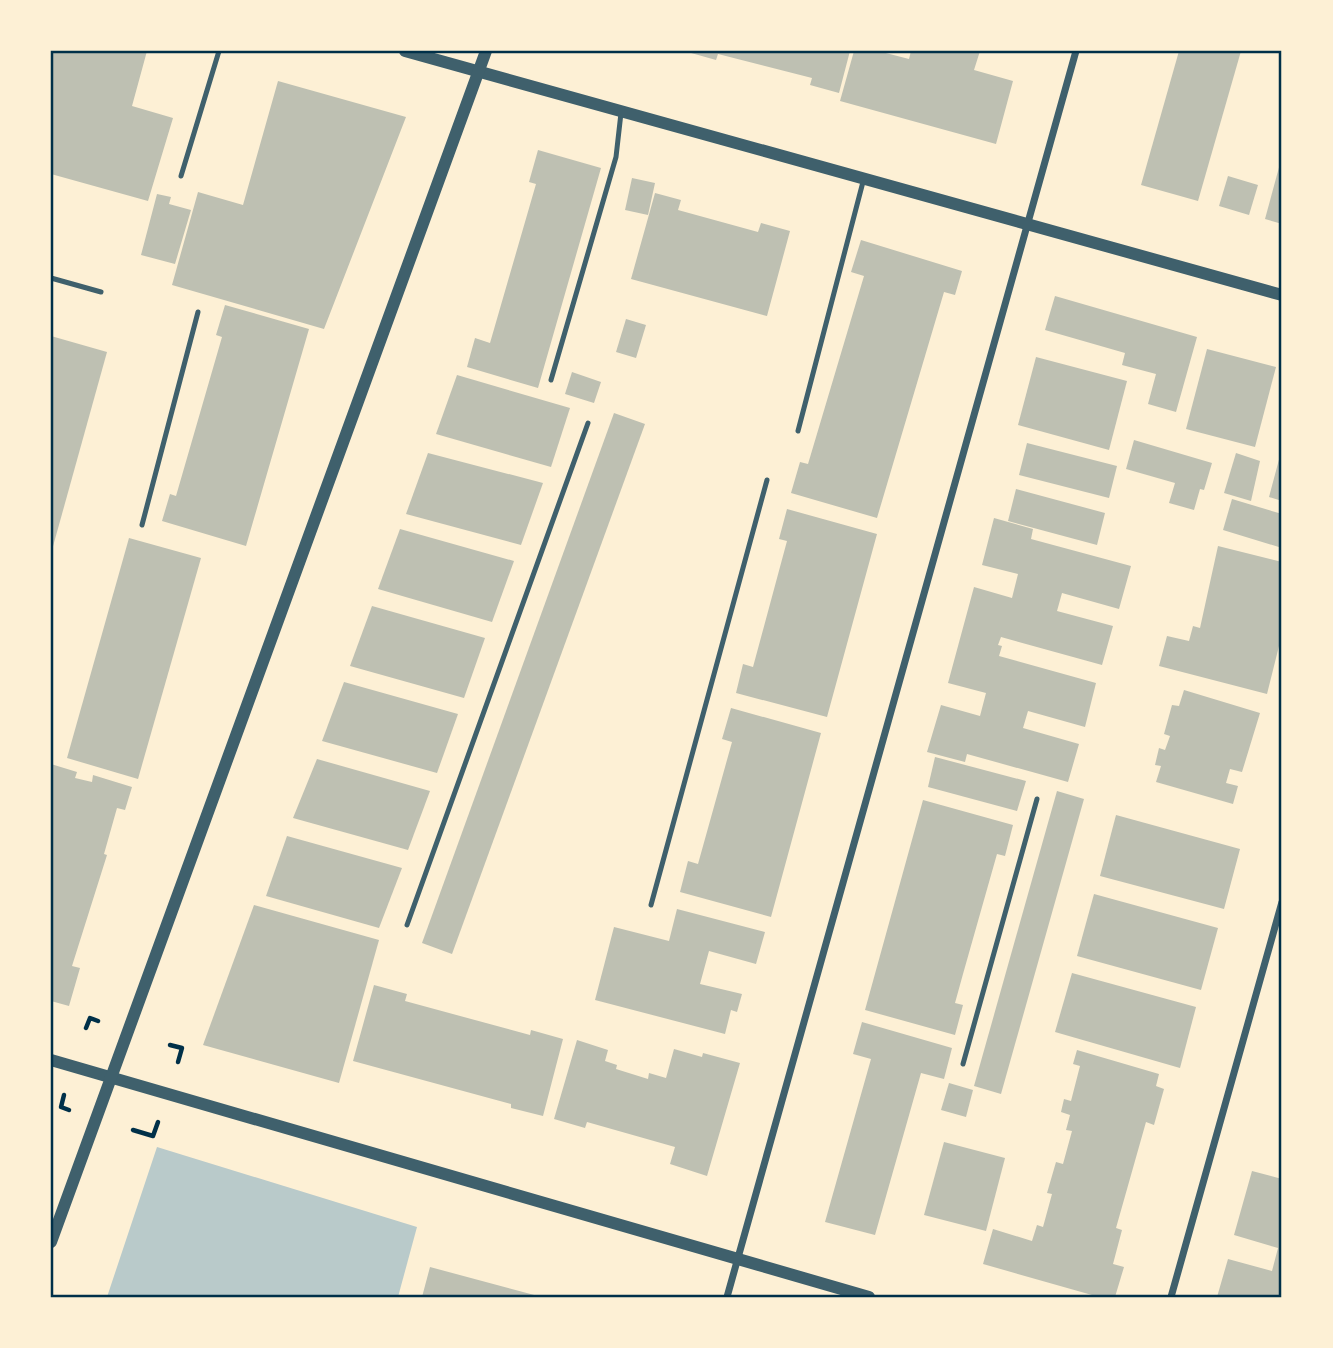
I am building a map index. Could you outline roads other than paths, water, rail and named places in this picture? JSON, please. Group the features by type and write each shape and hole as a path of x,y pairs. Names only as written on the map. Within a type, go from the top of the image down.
{"street":[{"path":"405,51 1282,295"},
{"path":"51,1242 109,1077 486,51"},
{"path":"727,1297 1076,51"},
{"path":"1171,1297 1282,902"},
{"path":"51,1060 737,1261 869,1297"}],"lane":[{"path":"181,176 219,51"},
{"path":"551,380 616,156 622,110"},
{"path":"798,431 864,178"},
{"path":"51,278 101,292"},
{"path":"142,525 198,312"},
{"path":"407,925 588,424"},
{"path":"651,905 767,480"},
{"path":"963,1064 1037,799"}]}
